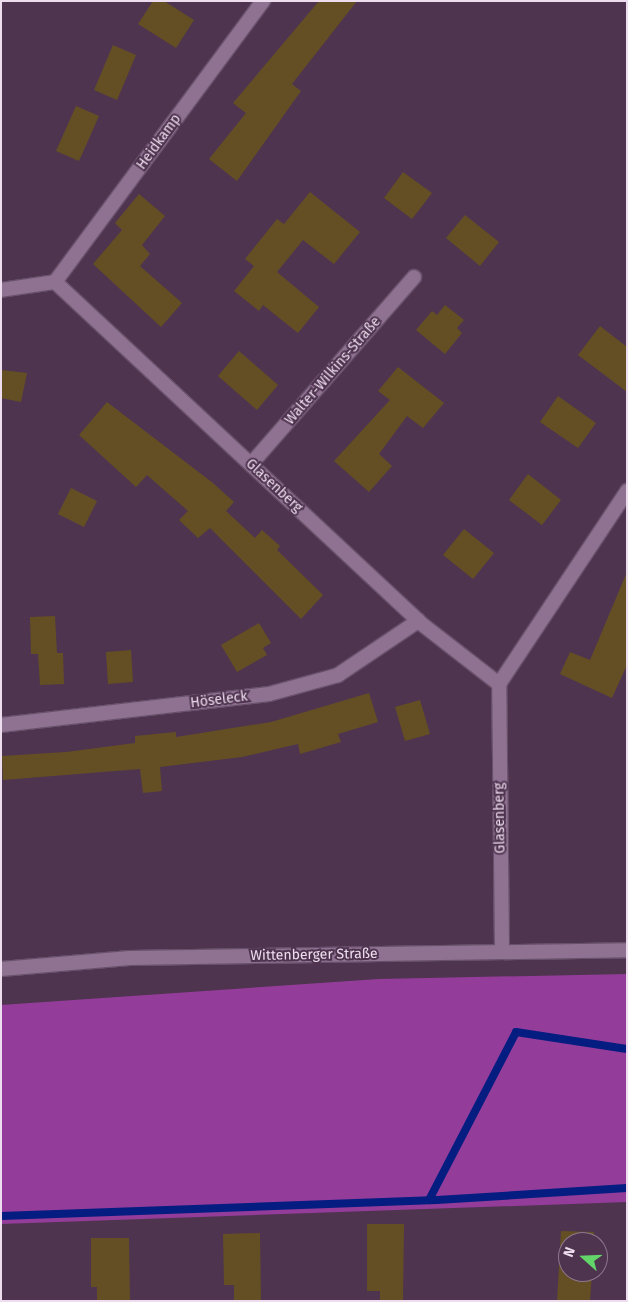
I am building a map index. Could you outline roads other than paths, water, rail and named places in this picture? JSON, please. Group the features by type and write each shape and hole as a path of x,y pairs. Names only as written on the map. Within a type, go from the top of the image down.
{"street":[{"name":"Heidkamp","path":"55,282 263,1"},
{"name":"Walter-Wilkins-Straße","path":"251,464 414,278"},
{"path":"1,290 55,282"},
{"name":"Glasenberg","path":"55,282 418,620 499,684 502,952"},
{"path":"499,684 627,491"},
{"name":"Höseleck","path":"1,725 269,694 338,675 418,620"},
{"name":"Wittenberger Straße","path":"1,969 130,958 627,950"}],"waterway":[{"path":"429,1200 516,1032 627,1049"},
{"path":"1,1216 437,1200 627,1188"}]}
